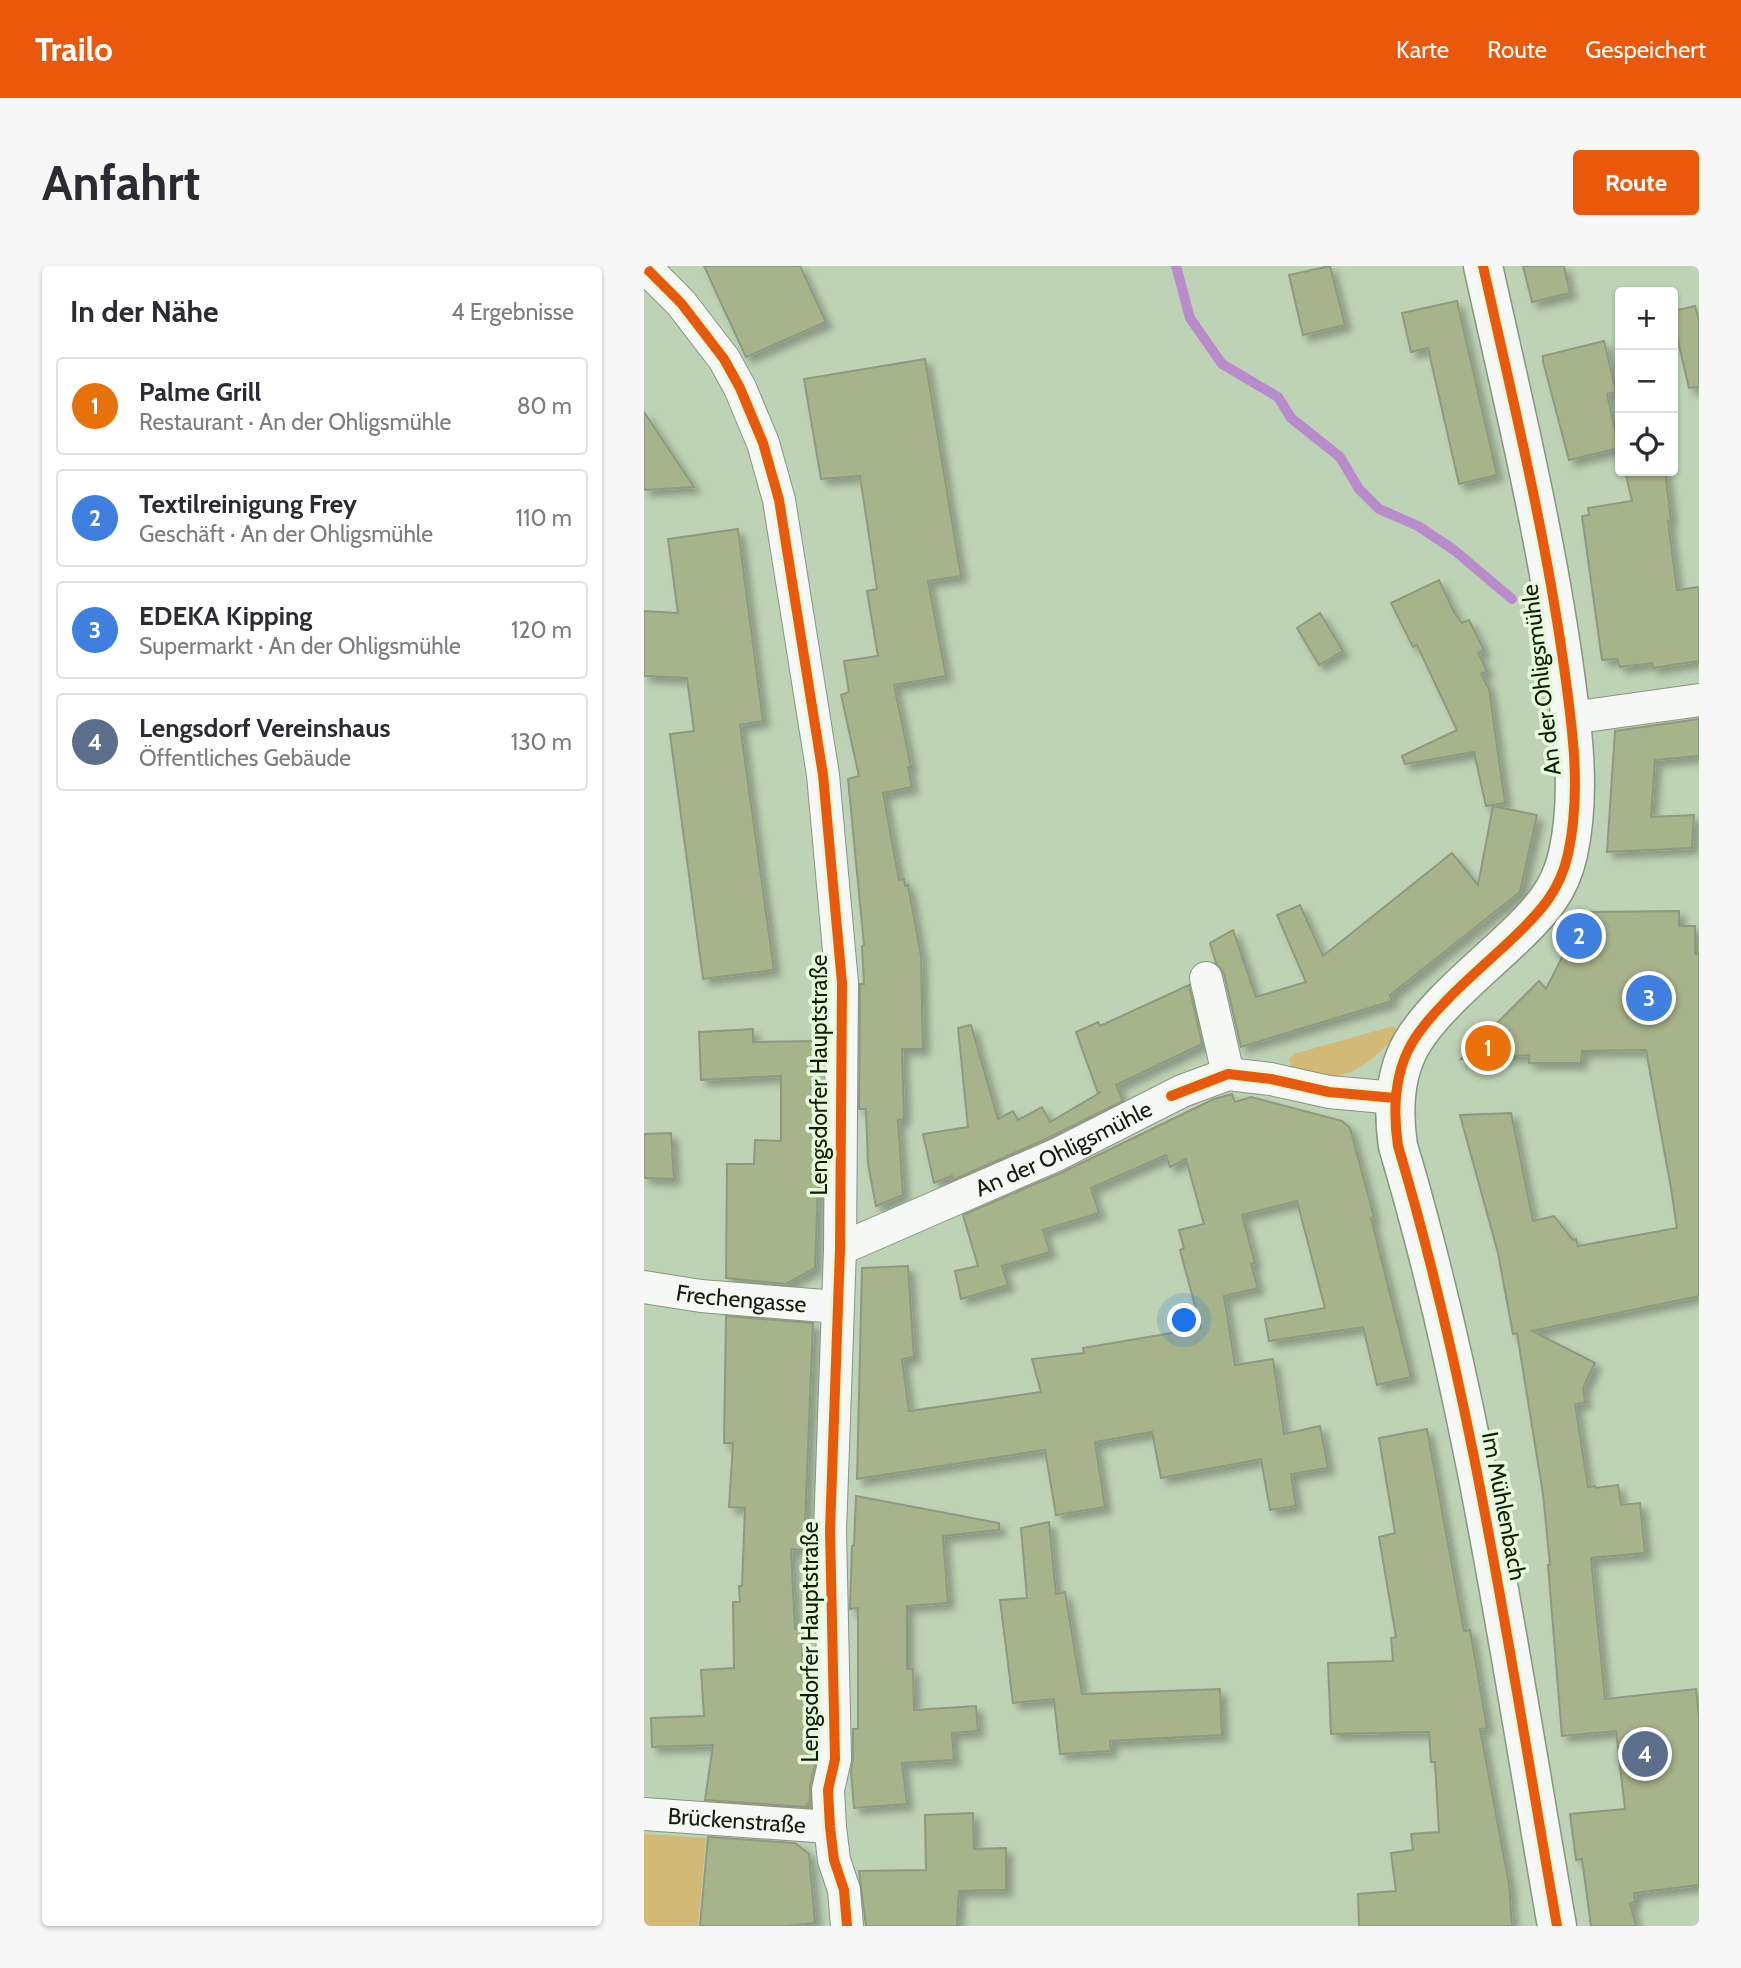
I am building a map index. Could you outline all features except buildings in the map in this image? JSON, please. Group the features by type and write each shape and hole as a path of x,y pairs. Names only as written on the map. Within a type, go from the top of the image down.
{"street":[{"name":"Lengsdorfer Hauptstraße","path":"644,266 681,303 724,359 740,388 763,443 779,500 822,775 841,948 842,983 840,1249 830,1531 835,1759 828,1790 834,1860 844,1890 848,1926"},
{"name":"An der Ohligsmühle","path":"840,1249 1056,1155 1182,1091 1228,1074 1271,1079 1329,1092 1395,1098 1402,1067 1412,1044 1425,1026 1553,896 1568,857 1574,820 1575,769 1571,718 1543,531 1483,266"},
{"path":"1571,718 1699,700"},
{"path":"1206,978 1228,1074"},
{"name":"Im Mühlenbach","path":"1395,1098 1394,1120 1398,1146 1441,1305 1467,1423 1558,1926"},
{"name":"Frechengasse","path":"644,1287 701,1296 837,1307"},
{"name":"Brückenstraße","path":"644,1814 830,1827"}],"shaded area":[{"path":"1393,1026 1399,1031 1385,1047 1366,1063 1346,1074 1321,1077 1292,1069 1289,1059 1294,1054"},
{"path":"644,1834 706,1838 698,1926 644,1926"}],"waterway":[{"path":"1176,266 1190,318 1222,364 1278,397 1291,418 1340,457 1359,489 1379,509 1418,526 1454,550 1512,599"}],"cycle path":[{"path":"644,266 681,303 724,359 740,388 763,443 779,500 823,775 842,983 840,1249 830,1531 835,1759 828,1790 834,1860 844,1890 847,1926"},
{"path":"1483,266 1527,462 1555,610 1570,708 1574,757 1572,830 1560,879 1548,900 1523,928 1446,1001 1412,1043 1398,1080 1396,1120 1398,1146 1425,1242 1470,1436 1507,1631 1557,1926"},
{"path":"1171,1096 1228,1074 1271,1079 1329,1092 1395,1098"}],"place":[{"name":"Textilreinigung Frey","path":"1579,936"},
{"name":"EDEKA Kipping","path":"1649,998"},
{"name":"Palme Grill","path":"1488,1048"},
{"name":"Lengsdorf Vereinshaus","path":"1645,1754"}]}
